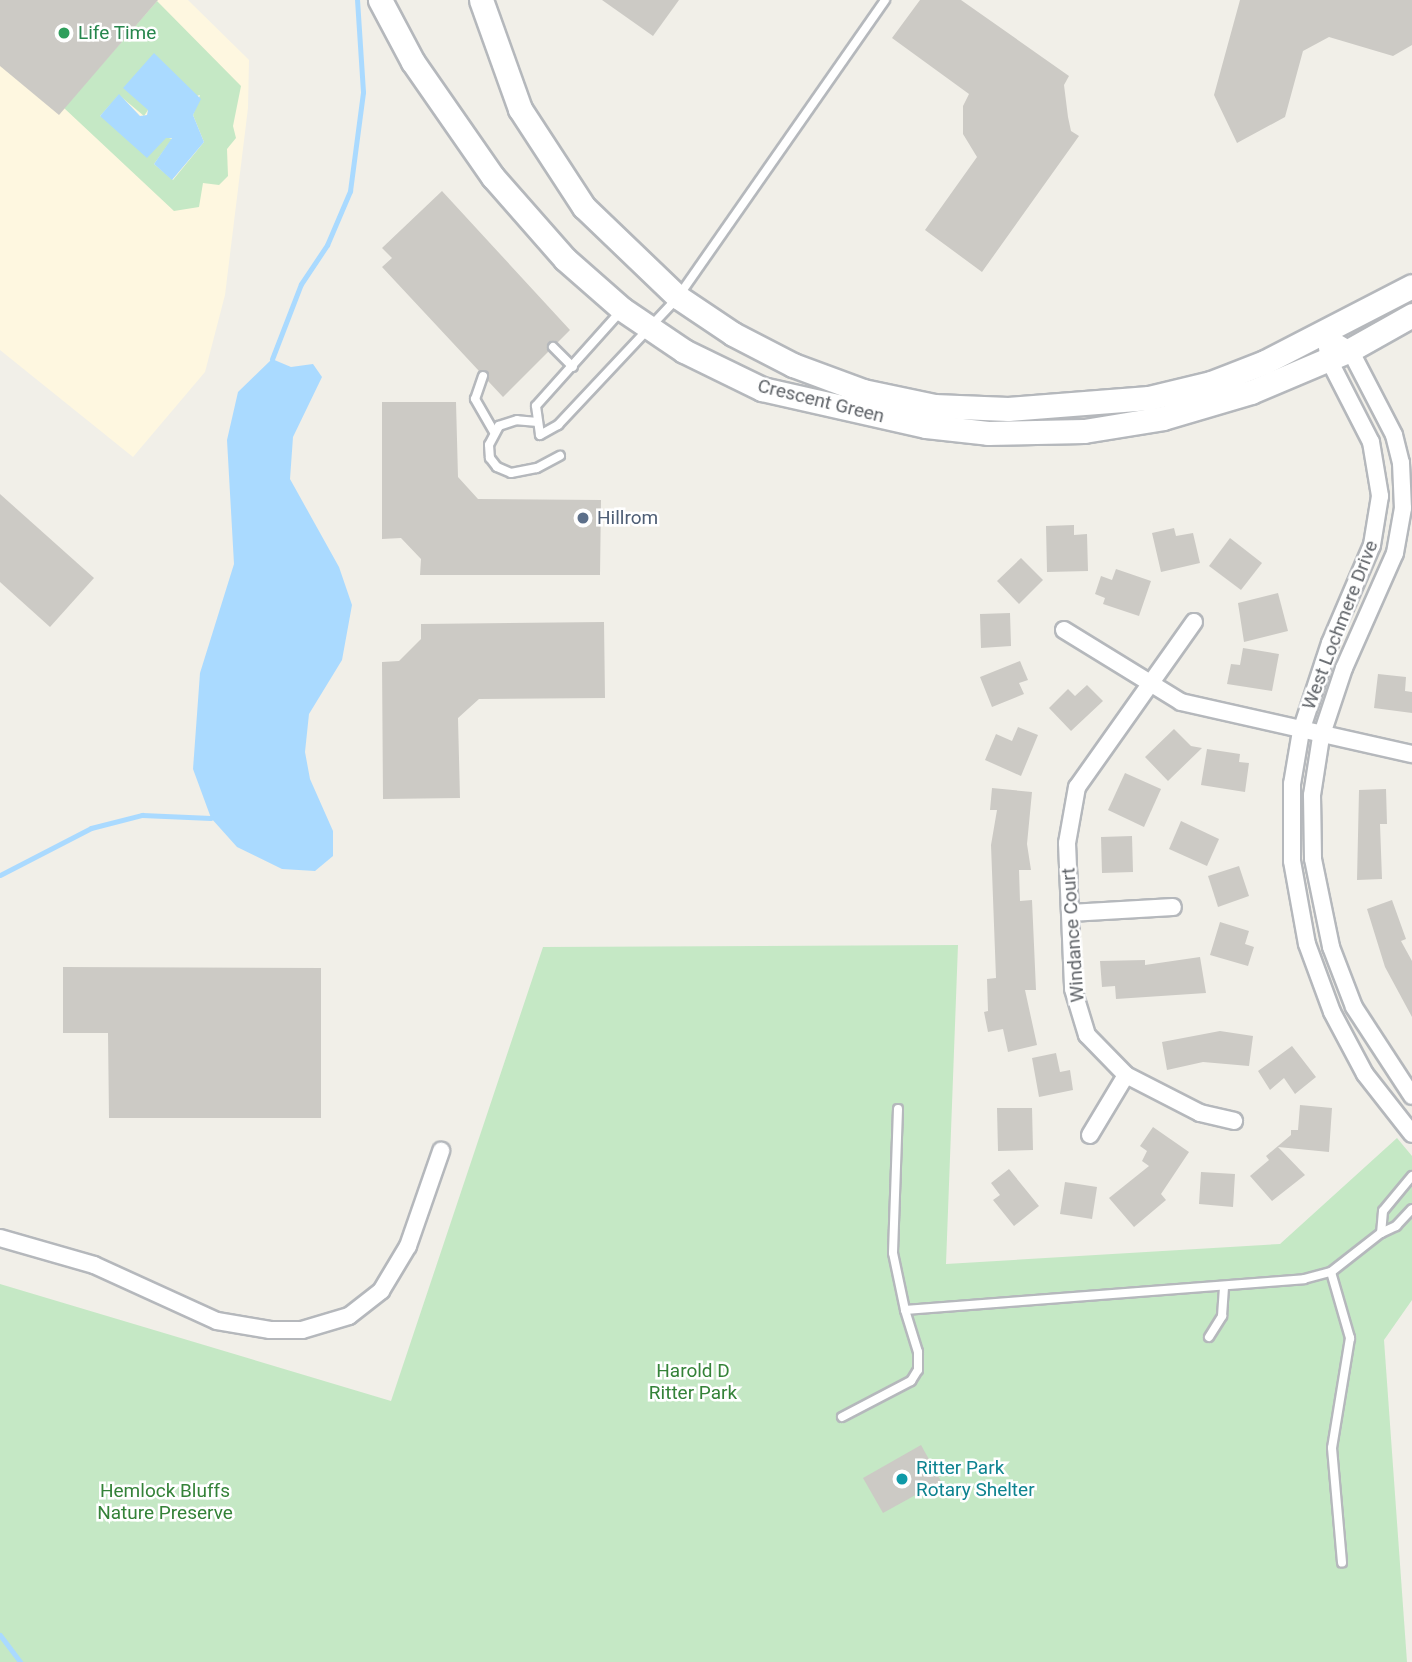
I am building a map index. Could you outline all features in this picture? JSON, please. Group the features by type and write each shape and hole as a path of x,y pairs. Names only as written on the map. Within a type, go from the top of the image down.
{"street":[{"name":"Crescent Green","path":"380,0 413,62 506,195 565,259 622,309 649,328 703,361 762,389 885,418 988,433 1063,433 1163,418 1240,396 1350,350 1412,314"},
{"name":"Crescent Green","path":"481,0 520,109 584,207 678,297 733,334 793,365 863,391 934,406 1047,408 1149,398 1211,383 1325,335 1412,286"},
{"path":"1325,335 1350,350"},
{"name":"West Lochmere Drive","path":"1325,335 1329,360 1371,442 1380,496 1372,545 1330,643 1301,731 1290,830 1307,944 1346,1043 1383,1100 1412,1133"},
{"name":"West Lochmere Drive","path":"1350,350 1394,435 1401,463 1403,508 1395,553 1344,668 1321,737 1311,819 1319,901 1354,1007 1412,1096"},
{"name":"Windance Court","path":"1195,622 1077,787 1067,833 1073,989 1082,1023 1098,1052 1126,1075 1200,1113 1234,1121"},
{"path":"1064,629 1101,649 1150,685 1181,702 1321,737 1412,754"},
{"path":"1070,913 1173,907"},
{"path":"1090,1135 1126,1075"},
{"path":"0,1238 94,1265 217,1321 270,1330 302,1330 349,1316 381,1291 408,1246 441,1151"}],"lane":[{"path":"622,309 536,406 540,435 558,425 678,297 884,0"},
{"path":"552,347 573,366"},
{"path":"483,376 475,399 494,432 490,458 497,467 511,473 537,468 560,456"},
{"path":"494,432 517,420 538,422"},
{"path":"842,1417 911,1381 918,1370 918,1352 905,1310 893,1253 898,1108"},
{"path":"1381,1233 1383,1211 1412,1176"},
{"path":"905,1310 1304,1279 1331,1272 1381,1233 1396,1226 1412,1209"},
{"path":"1331,1272 1343,1301 1350,1338 1332,1448 1342,1563"},
{"path":"1209,1337 1222,1316 1224,1286"}],"shaded area":[{"path":"0,0 188,0 249,60 248,108 225,295 205,372 133,457 0,350"}],"green space":[{"path":"157,1 241,86 233,126 236,138 227,149 228,176 219,185 203,183 199,207 174,211 64,108","holes":["119,95 144,116 148,110 200,95 193,115 204,142 173,180 154,164 172,139 100,116"]},
{"name":"Harold D Ritter Park","path":"958,945 946,1264 1280,1244 1397,1138 1412,1156 1412,1300 1384,1340 1407,1662 0,1662 0,1284 391,1401 543,947"}],"water":[{"path":"154,53 201,99 193,115 204,142 172,180 154,164 172,138 166,138 147,158 100,116 119,94 140,116 147,115 148,110 123,88"},
{"path":"272,359 291,367 313,364 322,377 293,437 290,479 339,567 352,605 342,660 309,714 305,752 310,779 333,831 333,856 315,871 282,869 237,847 211,818 193,769 200,673 234,564 227,440 238,392"}],"building":[{"name":"Life Time","path":"0,0 158,0 59,115 0,66"},
{"path":"602,0 679,0 653,36"},
{"path":"920,0 961,0 1069,76 1064,85 1068,117 1071,131 1079,136 982,272 925,230 977,157 963,134 963,106 969,94 892,38"},
{"path":"1240,0 1412,0 1412,45 1393,56 1329,37 1303,51 1285,117 1237,143 1214,95"},
{"path":"442,191 570,330 558,342 548,343 548,352 503,397 488,381 487,371 479,371 382,267 392,258 382,248"},
{"path":"382,402 456,402 458,477 478,499 601,500 600,575 420,575 421,559 401,538 382,539"},
{"path":"0,494 94,578 50,627 0,582"},
{"path":"1074,525 1074,535 1087,534 1088,571 1047,572 1046,526"},
{"path":"1174,528 1176,536 1193,533 1200,563 1161,572 1152,533"},
{"path":"1230,538 1262,563 1241,590 1209,566"},
{"path":"1021,558 1043,580 1019,604 997,581"},
{"path":"1116,569 1151,581 1139,616 1103,604 1105,598 1095,594 1101,576 1112,580"},
{"path":"1278,593 1288,631 1244,642 1238,603"},
{"path":"1010,613 1011,646 981,648 980,614"},
{"path":"604,622 605,698 479,699 458,718 460,798 383,799 382,662 399,661 421,639 421,624"},
{"path":"1243,648 1279,654 1272,691 1227,684 1231,664 1240,665"},
{"path":"1020,661 1028,680 1019,683 1024,694 992,707 980,677"},
{"path":"1378,674 1406,677 1405,691 1412,692 1412,713 1374,708"},
{"path":"1087,685 1103,701 1071,731 1049,708 1068,689 1075,696"},
{"path":"1018,727 1038,735 1021,776 985,760 996,734 1012,741"},
{"path":"1174,729 1191,746 1202,748 1168,781 1145,757"},
{"path":"1207,749 1240,754 1239,762 1249,763 1245,792 1201,785"},
{"path":"1125,773 1161,789 1144,827 1108,810"},
{"path":"992,788 1032,792 1027,844 1031,870 1019,870 1020,901 1032,900 1036,990 1025,990 1037,1045 1008,1052 1003,1029 988,1032 984,1012 988,1011 987,979 996,978 991,845 997,810 990,810"},
{"path":"1386,789 1387,824 1380,824 1382,879 1357,880 1359,790"},
{"path":"1181,821 1219,839 1207,866 1169,849"},
{"path":"1132,836 1133,872 1102,873 1101,837"},
{"path":"1239,866 1249,896 1218,907 1208,876"},
{"path":"1392,900 1406,939 1401,941 1412,961 1412,1017 1385,967 1367,909"},
{"path":"1220,922 1249,931 1245,944 1254,947 1248,966 1210,955"},
{"path":"1200,957 1206,993 1116,999 1115,986 1102,987 1100,961 1145,960 1145,965"},
{"path":"63,967 321,968 321,1118 109,1118 108,1033 63,1033"},
{"path":"1220,1031 1253,1036 1249,1066 1203,1062 1167,1070 1162,1042"},
{"path":"1292,1046 1316,1077 1295,1094 1284,1078 1270,1090 1258,1071"},
{"path":"1056,1053 1060,1072 1070,1070 1073,1090 1039,1097 1032,1058"},
{"path":"1300,1105 1332,1108 1329,1152 1278,1147 1305,1175 1272,1201 1250,1176 1269,1160 1266,1156 1291,1135 1291,1130 1298,1130"},
{"path":"997,1108 1032,1108 1033,1150 998,1151"},
{"path":"1153,1127 1189,1152 1161,1194 1166,1200 1134,1227 1109,1198 1149,1166 1142,1161 1147,1151 1140,1146"},
{"path":"1009,1169 1039,1206 1014,1226 993,1200 1000,1195 991,1183"},
{"path":"1201,1172 1235,1174 1233,1207 1199,1204"},
{"path":"1065,1182 1097,1187 1092,1219 1060,1214"},
{"name":"Ritter Park Rotary Shelter","path":"921,1445 941,1481 883,1513 863,1478"}],"waterway":[{"path":"272,359 301,284 327,245 350,191 363,92 357,0"},
{"path":"0,875 91,828 142,815 211,818"},
{"path":"0,1635 20,1662"}],"place":[{"name":"Life Time","path":"64,33"},
{"name":"Hillrom","path":"583,518"},
{"name":"Ritter Park Rotary Shelter","path":"902,1479"}],"park label":[{"name":"Hemlock Bluffs Nature Preserve","path":"165,1502"}]}
